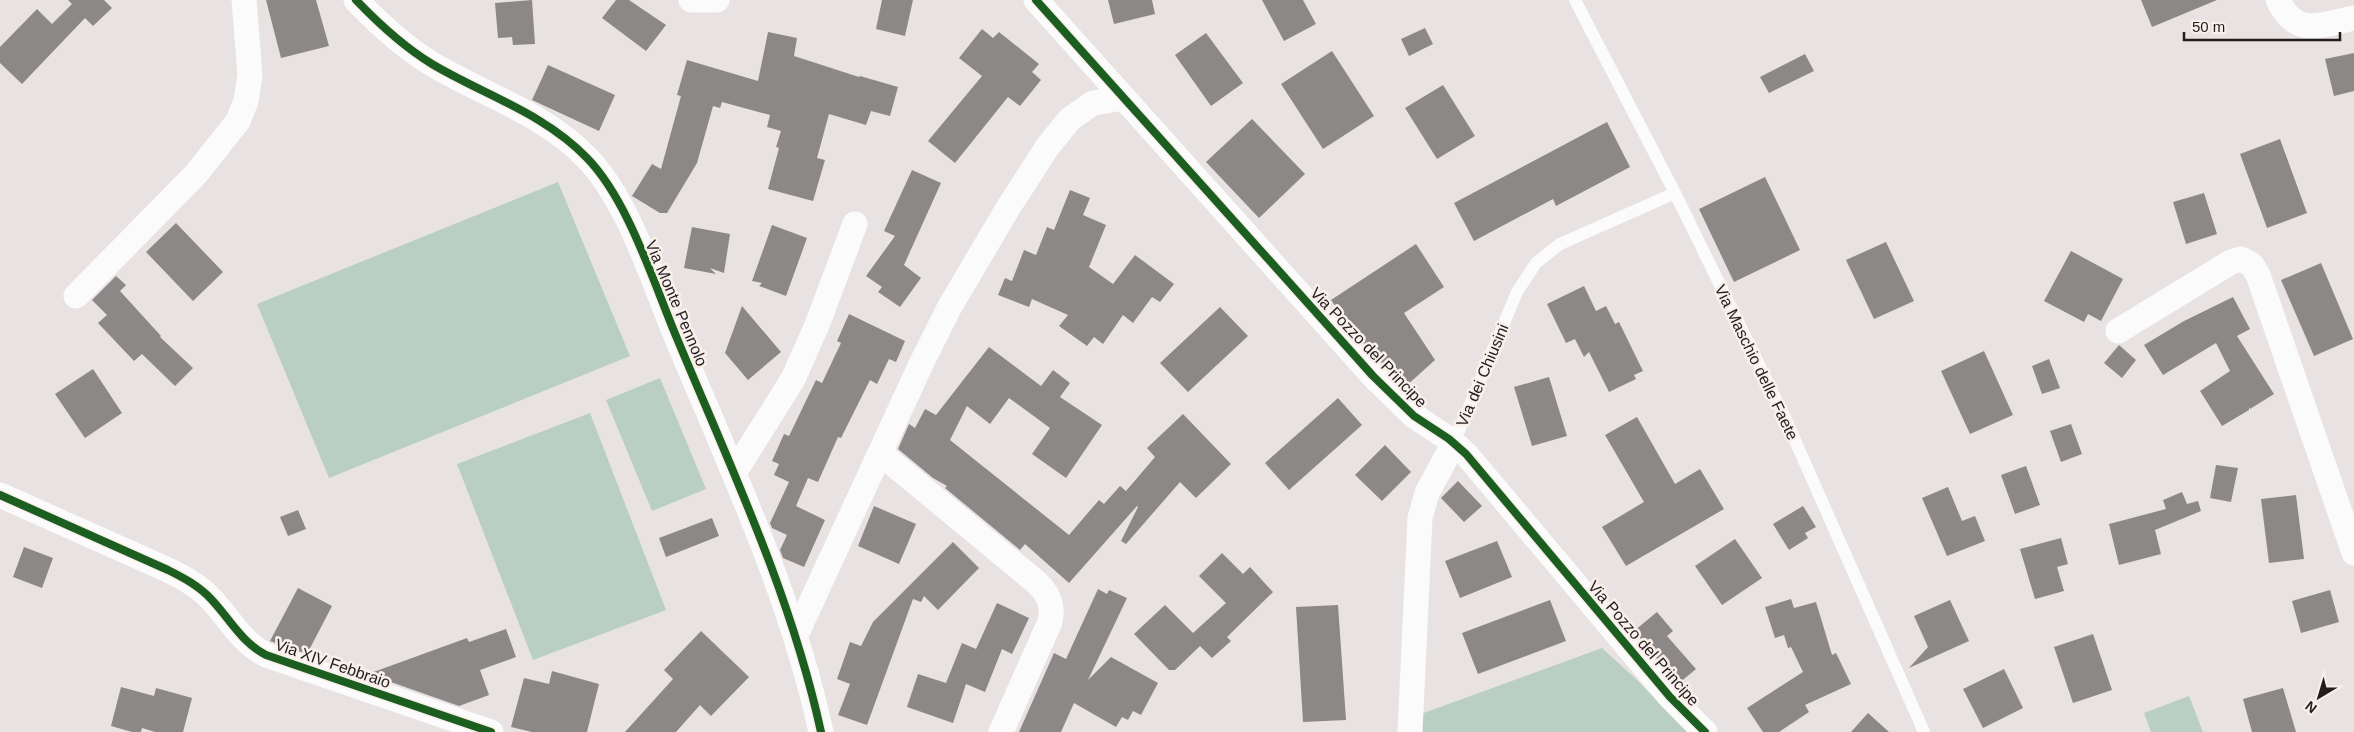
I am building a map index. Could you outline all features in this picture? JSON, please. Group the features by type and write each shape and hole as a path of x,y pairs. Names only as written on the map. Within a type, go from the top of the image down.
{"street":[{"path":"76,296 196,174 238,121 246,101 250,75 244,0"},
{"name":"Via Monte Pennolo","path":"356,0 390,32 419,55 458,78 536,118 562,136 595,166 612,192 632,231 772,566 796,635 821,732"},
{"path":"691,0 717,0"},
{"name":"Via Pozzo del Principe","path":"1036,0 1373,376 1414,416 1454,443 1471,460 1670,697 1705,732"},
{"path":"2278,0 2290,19 2302,26 2354,18"},
{"path":"796,635 922,362 949,308 1048,146 1062,128 1085,107 1099,101 1124,98"},
{"path":"734,474 793,379 817,326 855,224"},
{"path":"2118,331 2231,262 2242,259 2252,265 2261,284 2354,553"},
{"name":"Via dei Chiusini","path":"1410,732 1420,518 1427,493 1454,443"},
{"path":"880,453 1036,582 1049,598 1052,611 1050,622 1001,732"},
{"name":"Via XIV Febbraio","path":"0,495 184,578 210,598 245,641 266,655 491,732"}],"lane":[{"name":"Via Maschio delle Faete","path":"1575,0 1675,193 1786,420 1924,732"},
{"name":"Via dei Chiusini","path":"1454,443 1517,292 1536,263 1560,244 1675,193"}],"green space":[{"path":"558,182 630,356 329,478 257,304"},
{"path":"660,378 706,489 652,511 606,400"},
{"path":"590,413 666,610 533,660 457,464"},
{"path":"1602,648 1637,680 1687,732 1421,732 1421,714"},
{"path":"2189,696 2203,732 2151,732 2144,713"}],"building":[{"path":"68,0 104,0 112,8 93,26 85,18 22,84 0,63 0,47 37,9 52,24 72,4"},
{"path":"266,0 316,0 329,46 281,58"},
{"path":"532,0 535,44 513,45 512,37 498,38 495,3"},
{"path":"616,0 629,0 666,25 646,51 602,18"},
{"path":"882,0 913,0 905,36 876,29"},
{"path":"1108,0 1152,0 1155,14 1114,24"},
{"path":"1262,0 1303,0 1316,24 1284,41"},
{"path":"2141,0 2217,0 2152,27"},
{"path":"1425,28 1433,44 1409,56 1401,39"},
{"path":"982,29 993,38 999,32 1039,64 1032,72 1041,80 1020,106 1008,97 955,163 928,141 982,76 959,58"},
{"path":"768,32 797,38 794,56 859,77 898,87 890,116 871,111 866,125 829,114 817,158 825,160 813,201 768,189 779,148 776,147 781,131 767,127 770,115 722,102 720,108 713,106 697,163 667,213 660,213 632,196 652,164 661,169 681,96 677,95 687,60 758,81"},
{"path":"1206,33 1243,83 1211,106 1175,55"},
{"path":"1332,51 1374,116 1323,149 1281,84"},
{"path":"2354,53 2354,91 2334,96 2325,59"},
{"path":"1805,54 1814,71 1769,93 1760,77"},
{"path":"548,65 615,95 599,131 532,100"},
{"path":"1443,85 1475,136 1437,159 1405,108"},
{"path":"1252,119 1305,174 1259,218 1206,162"},
{"path":"1607,122 1630,167 1556,206 1553,199 1474,241 1454,203"},
{"path":"2280,139 2307,213 2267,228 2240,154"},
{"path":"912,170 941,183 904,265 921,278 900,307 878,292 882,287 866,276 895,236 884,231"},
{"path":"1765,177 1800,250 1734,282 1699,209"},
{"path":"1070,190 1090,198 1083,215 1106,225 1089,267 1113,284 1135,255 1174,284 1160,302 1152,297 1133,323 1123,315 1103,344 1094,337 1087,346 1059,326 1068,315 1032,299 1029,307 998,295 1005,278 1012,281 1024,250 1036,255 1047,227 1054,230"},
{"path":"2204,193 2217,234 2186,244 2173,202"},
{"path":"176,223 223,272 193,301 146,252"},
{"path":"772,225 807,238 786,296 759,286 762,283 752,281"},
{"path":"692,227 730,234 724,273 710,268 716,274 684,268"},
{"path":"1886,242 1914,301 1874,319 1846,260"},
{"path":"1416,244 1444,287 1404,313 1435,360 1405,387 1358,338 1331,300"},
{"path":"2071,251 2123,279 2101,321 2088,314 2084,322 2044,301"},
{"path":"2321,263 2353,339 2314,356 2281,280"},
{"path":"116,276 126,285 120,291 160,337 193,368 175,386 142,354 134,361 98,323 107,315 92,300"},
{"path":"1584,286 1596,311 1606,306 1615,324 1619,322 1643,371 1634,375 1636,379 1609,392 1589,352 1584,357 1575,339 1566,343 1547,304"},
{"path":"2233,297 2250,329 2237,336 2274,394 2250,409 2249,407 2249,410 2222,426 2200,391 2230,371 2216,343 2163,375 2144,345 2184,321"},
{"path":"742,306 781,352 748,380 725,353"},
{"path":"1220,307 1248,336 1188,392 1160,363"},
{"path":"849,314 905,341 896,362 889,359 877,384 870,380 841,438 838,437 818,482 808,478 796,506 825,520 804,567 783,558 780,550 787,535 772,528 770,523 789,482 774,475 779,464 772,461 784,434 789,436 816,380 822,383 841,343 837,341"},
{"path":"2119,345 2136,360 2122,378 2104,363"},
{"path":"989,347 1041,386 1053,370 1070,383 1060,397 1102,425 1066,478 1032,454 1050,428 1009,398 990,424 967,406 950,440 1069,535 1099,500 1104,504 1120,486 1126,491 1155,457 1147,448 1183,414 1231,464 1196,498 1180,482 1126,544 1121,541 1137,506 1069,583 1025,544 1020,550 945,488 947,486 933,478 898,449 909,424 915,428 925,409 936,415"},
{"path":"1984,351 2013,415 1970,434 1941,371"},
{"path":"2049,359 2060,388 2042,394 2032,366"},
{"path":"93,369 122,413 85,438 55,394"},
{"path":"1549,377 1567,436 1532,446 1514,387"},
{"path":"1338,398 1362,425 1289,490 1265,463"},
{"path":"1637,417 1675,484 1700,469 1724,509 1626,566 1602,527 1644,502 1605,435"},
{"path":"2071,424 2082,454 2061,462 2050,431"},
{"path":"1385,445 1411,472 1382,501 1355,475"},
{"path":"2216,465 2238,468 2231,502 2210,498"},
{"path":"2026,466 2040,505 2015,514 2001,475"},
{"path":"1458,481 1482,506 1464,522 1441,498"},
{"path":"1948,487 1962,521 1975,516 1985,541 1947,556 1922,498"},
{"path":"2182,492 2187,504 2198,501 2201,511 2155,530 2161,554 2119,565 2109,524 2166,509 2163,500"},
{"path":"2296,495 2304,559 2269,563 2261,499"},
{"path":"874,506 916,524 899,564 858,546"},
{"path":"1803,506 1816,527 1805,533 1808,538 1789,550 1773,524"},
{"path":"298,510 306,529 288,536 280,517"},
{"path":"712,518 719,536 666,557 659,538"},
{"path":"2061,538 2068,564 2057,567 2064,591 2035,599 2020,549"},
{"path":"1735,539 1762,578 1722,605 1695,566"},
{"path":"1497,541 1512,577 1460,598 1445,561"},
{"path":"953,542 979,568 938,610 924,596 921,602 913,599 867,725 838,715 850,684 837,679 850,642 861,646 873,622"},
{"path":"24,547 53,558 42,588 13,577"},
{"path":"1222,553 1243,574 1250,567 1273,592 1227,637 1231,641 1212,658 1200,646 1175,670 1169,670 1134,634 1165,605 1193,633 1226,603 1199,576"},
{"path":"298,588 332,606 307,654 270,641"},
{"path":"1098,589 1107,594 1109,590 1127,598 1088,680 1111,657 1158,683 1141,715 1133,711 1128,720 1122,717 1116,727 1074,703 1061,732 1019,732 1054,653 1066,659"},
{"path":"2330,590 2339,622 2301,633 2292,601"},
{"path":"1791,599 1794,608 1816,602 1832,655 1836,653 1851,684 1805,705 1809,712 1779,732 1763,732 1747,708 1803,672 1791,647 1788,648 1784,635 1775,638 1765,607"},
{"path":"1550,600 1566,641 1478,674 1462,633"},
{"path":"1950,600 1969,641 1909,668 1928,647 1914,616"},
{"path":"997,603 1029,618 1012,654 1002,649 985,692 966,684 953,723 907,707 918,674 946,683 962,643 976,649"},
{"path":"1338,605 1346,720 1303,722 1296,607"},
{"path":"1657,612 1673,631 1667,636 1696,669 1678,684 1634,631"},
{"path":"506,629 516,657 480,670 489,695 459,706 368,674 467,638 469,642"},
{"path":"701,631 749,677 711,716 700,705 676,732 625,732 673,679 664,670"},
{"path":"2093,634 2112,690 2073,703 2054,647"},
{"path":"2004,669 2023,708 1983,728 1963,689"},
{"path":"552,671 599,684 587,732 532,732 511,727 524,678 549,684"},
{"path":"121,687 154,696 156,688 192,698 183,732 155,732 142,728 141,732 132,732 111,726"},
{"path":"2283,688 2296,732 2252,732 2243,699"},
{"path":"1868,713 1889,732 1851,732"}],"cycle path":[{"path":"356,0 392,35 432,64 513,106 552,129 570,142 602,175 627,218 649,267 758,531 793,630 821,732"},
{"path":"1036,0 1373,376 1414,416 1449,439 1466,454 1670,697 1705,732"},
{"path":"0,495 185,579 206,594 243,637 257,650 266,655 491,732"}]}
